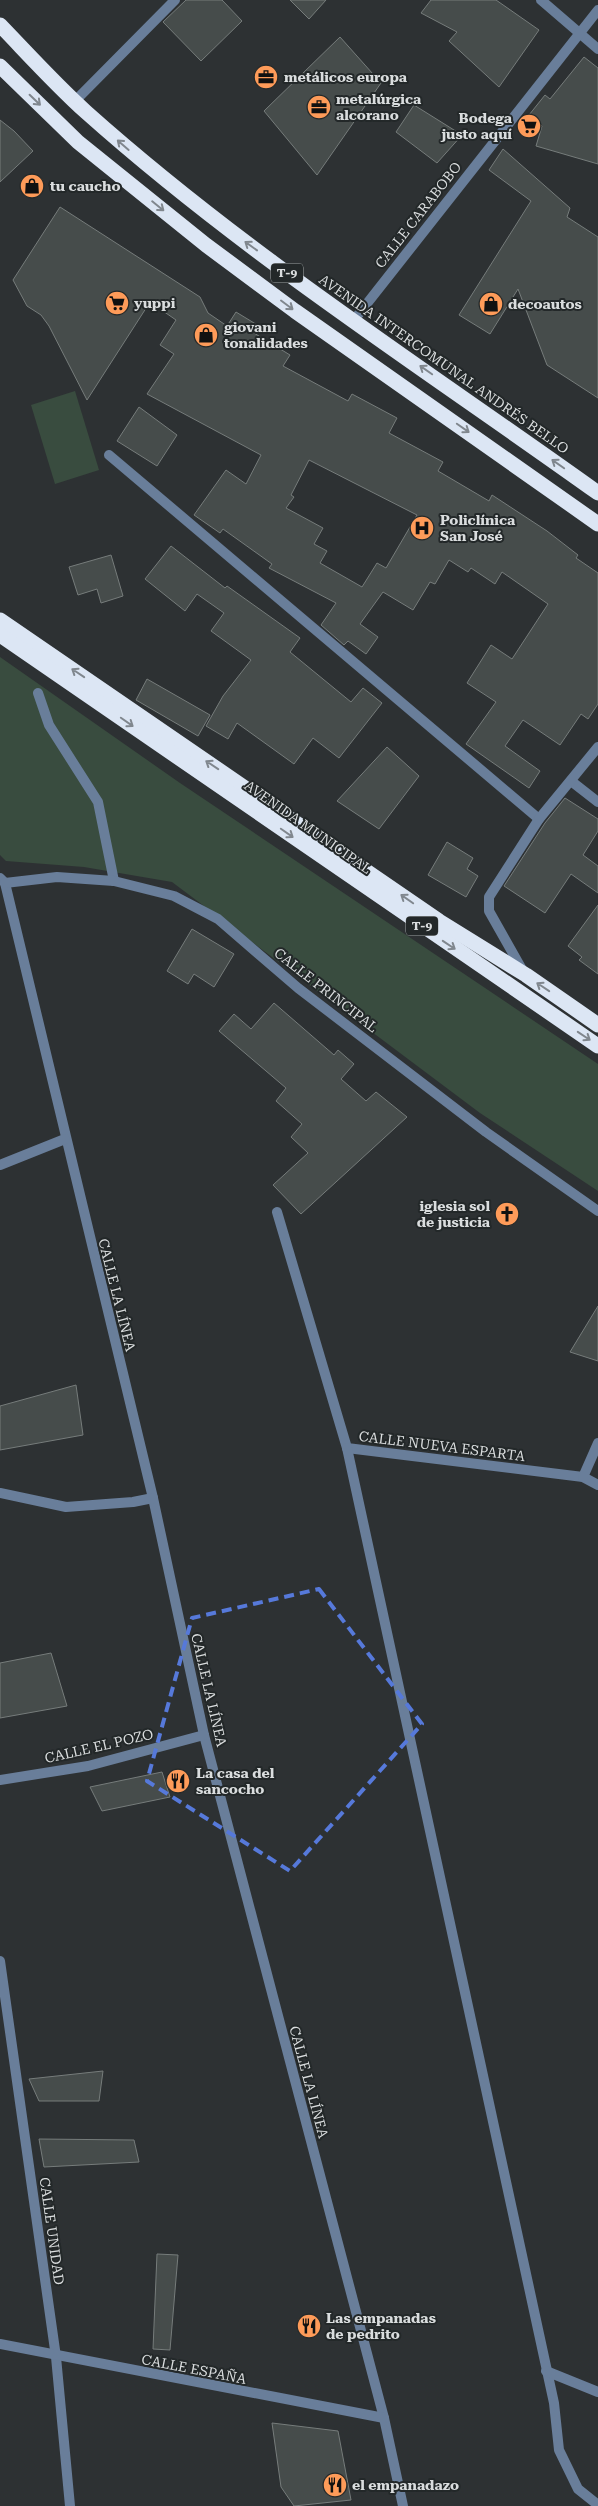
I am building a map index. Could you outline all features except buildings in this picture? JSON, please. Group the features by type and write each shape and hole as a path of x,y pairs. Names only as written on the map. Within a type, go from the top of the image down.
{"highway":[{"name":"AVENIDA INTERCOMUNAL ANDRÉS BELLO","path":"0,25 74,101 135,155 210,216 598,492"},
{"name":"T-9","path":"0,66 78,142 206,244 295,311 598,524"},
{"name":"AVENIDA MUNICIPAL","path":"0,620 598,1046"},
{"name":"AVENIDA MUNICIPAL","path":"0,634 249,799 439,922 526,975 598,1025"}],"street":[{"path":"74,101 175,0"},
{"path":"541,0 598,49"},
{"name":"CALLE CARABOBO","path":"354,320 598,10"},
{"path":"109,455 539,819"},
{"path":"38,693 49,725 98,802 114,881"},
{"path":"526,975 489,912 489,896 539,819 598,746"},
{"path":"571,781 598,802"},
{"name":"CALLE PRINCIPAL","path":"2,881 57,877 114,881 174,896 218,920 298,988 486,1132 598,1211"},
{"name":"CALLE LA LÍNEA","path":"2,881 153,1498 204,1735 384,2418 404,2506"},
{"path":"0,1164 65,1139"},
{"name":"CALLE NUEVA ESPARTA","path":"278,1212 347,1448 583,1477 598,1485"},
{"path":"583,1477 598,1443"},
{"path":"347,1448 554,2403 559,2450 578,2489 598,2505"},
{"path":"0,1492 66,1507 133,1502 153,1498"},
{"name":"CALLE EL POZO","path":"0,1780 88,1766 204,1735"},
{"name":"CALLE UNIDAD","path":"0,1961 56,2357 70,2506"},
{"name":"CALLE ESPAÑA","path":"0,2344 56,2357 384,2418"},
{"path":"546,2371 598,2392"}],"highlighted area":[{"path":"319,1589 422,1724 290,1871 147,1781 192,1618"}],"green space":[{"path":"75,391 99,470 55,484 31,405"},
{"path":"0,657 180,783 598,1064 598,1191 480,1113 172,882 84,867 6,861 0,855"}],"place":[{"name":"metálicos europa","path":"266,77"},
{"name":"metalúrgica alcorano","path":"319,107"},
{"name":"Bodega justo aquí","path":"529,126"},
{"name":"tu caucho","path":"32,186"},
{"name":"yuppi","path":"117,303"},
{"name":"decoautos","path":"491,304"},
{"name":"giovani tonalidades","path":"206,335"},
{"name":"Policlínica San José","path":"422,528"},
{"name":"iglesia sol de justicia","path":"507,1214"},
{"name":"La casa del sancocho","path":"178,1781"},
{"name":"Las empanadas de pedrito","path":"309,2326"},
{"name":"el empanadazo","path":"335,2485"}]}
